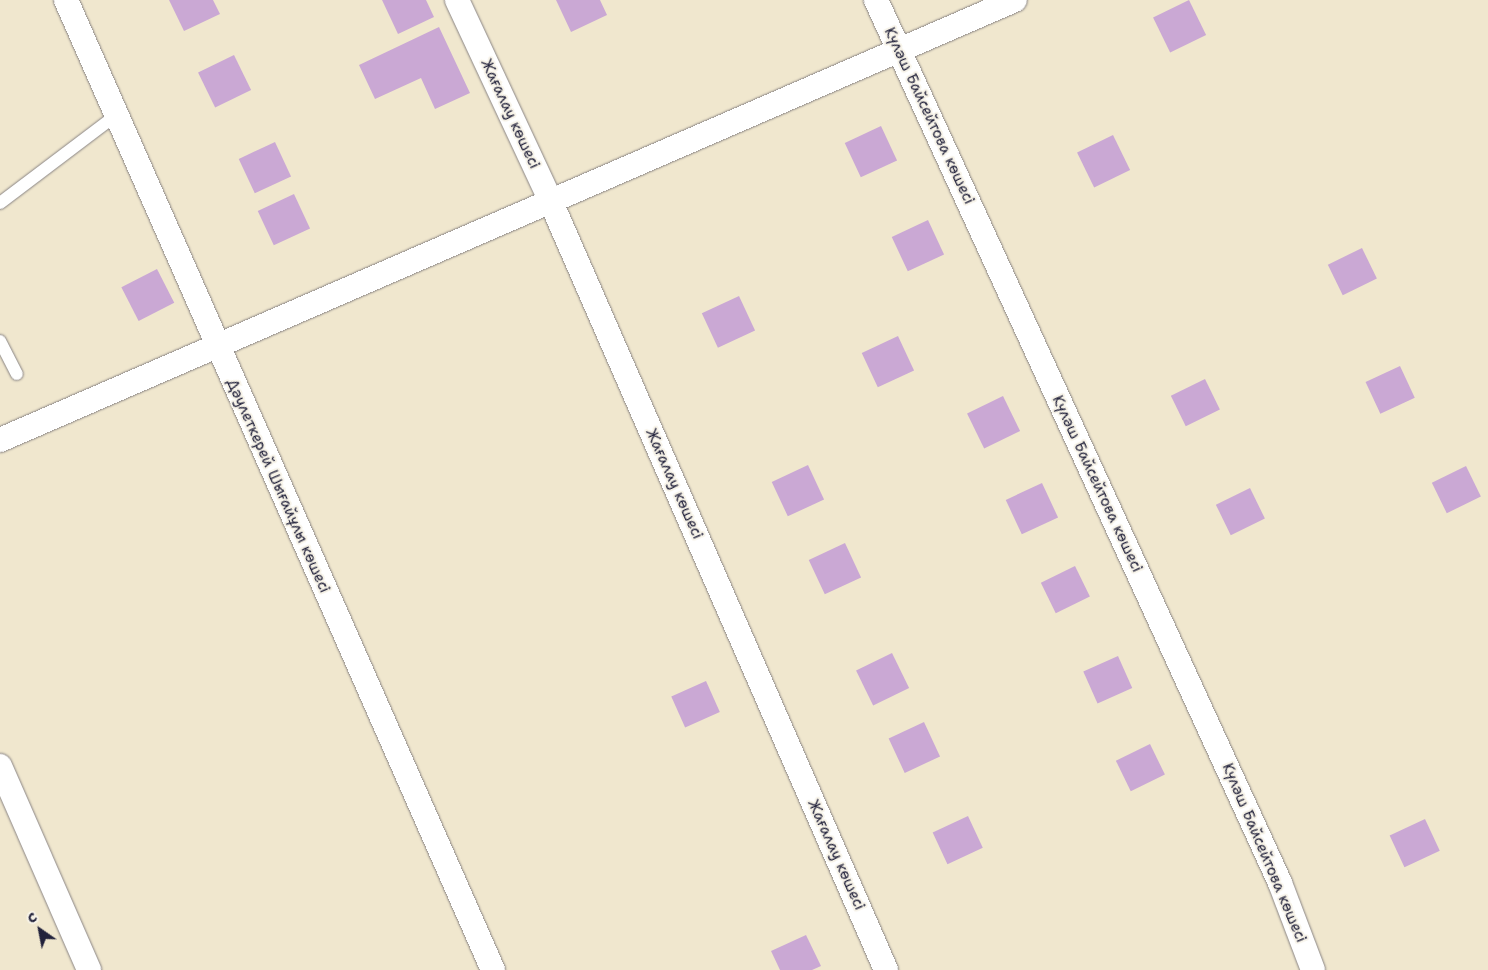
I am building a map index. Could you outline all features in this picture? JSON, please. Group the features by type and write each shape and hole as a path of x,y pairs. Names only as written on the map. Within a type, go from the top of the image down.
{"street":[{"name":"Дәулеткерей Шығайұлы көшесі","path":"66,0 216,347 493,970"},
{"name":"Жағалау көшесі","path":"457,0 551,202 886,970"},
{"name":"Күләш Байсейтова көшесі","path":"876,0 1280,882 1313,970"},
{"path":"0,440 1015,0"},
{"path":"0,766 89,970"}],"lane":[{"path":"0,204 115,116"},
{"path":"0,341 17,374"}],"building":[{"path":"169,0 213,0 220,14 184,31"},
{"path":"382,0 426,0 434,17 398,34"},
{"path":"556,0 600,0 607,15 571,32"},
{"path":"1189,0 1206,35 1170,53 1153,18"},
{"path":"439,27 470,93 435,109 421,78 375,99 359,65"},
{"path":"234,55 251,90 215,108 198,73"},
{"path":"881,126 897,160 861,177 845,143"},
{"path":"1113,135 1130,170 1094,188 1077,153"},
{"path":"275,142 291,176 255,193 239,159"},
{"path":"294,194 310,228 274,245 258,211"},
{"path":"928,220 944,254 908,271 892,237"},
{"path":"1362,248 1377,279 1343,295 1328,265"},
{"path":"157,269 174,303 139,321 121,287"},
{"path":"739,296 755,330 718,348 702,313"},
{"path":"898,336 914,370 878,387 862,353"},
{"path":"1400,366 1415,398 1380,414 1366,382"},
{"path":"1205,379 1220,410 1186,426 1171,396"},
{"path":"1003,396 1020,431 984,449 967,414"},
{"path":"808,465 824,499 788,516 772,482"},
{"path":"1466,466 1481,497 1447,513 1432,483"},
{"path":"1042,483 1058,517 1022,534 1006,500"},
{"path":"1250,488 1265,519 1231,535 1216,505"},
{"path":"845,543 861,577 825,594 809,560"},
{"path":"1075,566 1090,597 1056,613 1041,583"},
{"path":"892,653 909,688 873,706 856,671"},
{"path":"1118,656 1132,688 1098,703 1083,671"},
{"path":"706,681 720,712 685,728 671,696"},
{"path":"924,722 940,756 905,773 889,738"},
{"path":"1150,744 1165,775 1131,791 1116,761"},
{"path":"968,816 983,848 947,864 933,832"},
{"path":"1425,819 1440,851 1404,867 1390,835"},
{"path":"806,935 821,966 812,970 780,970 771,951"}]}
